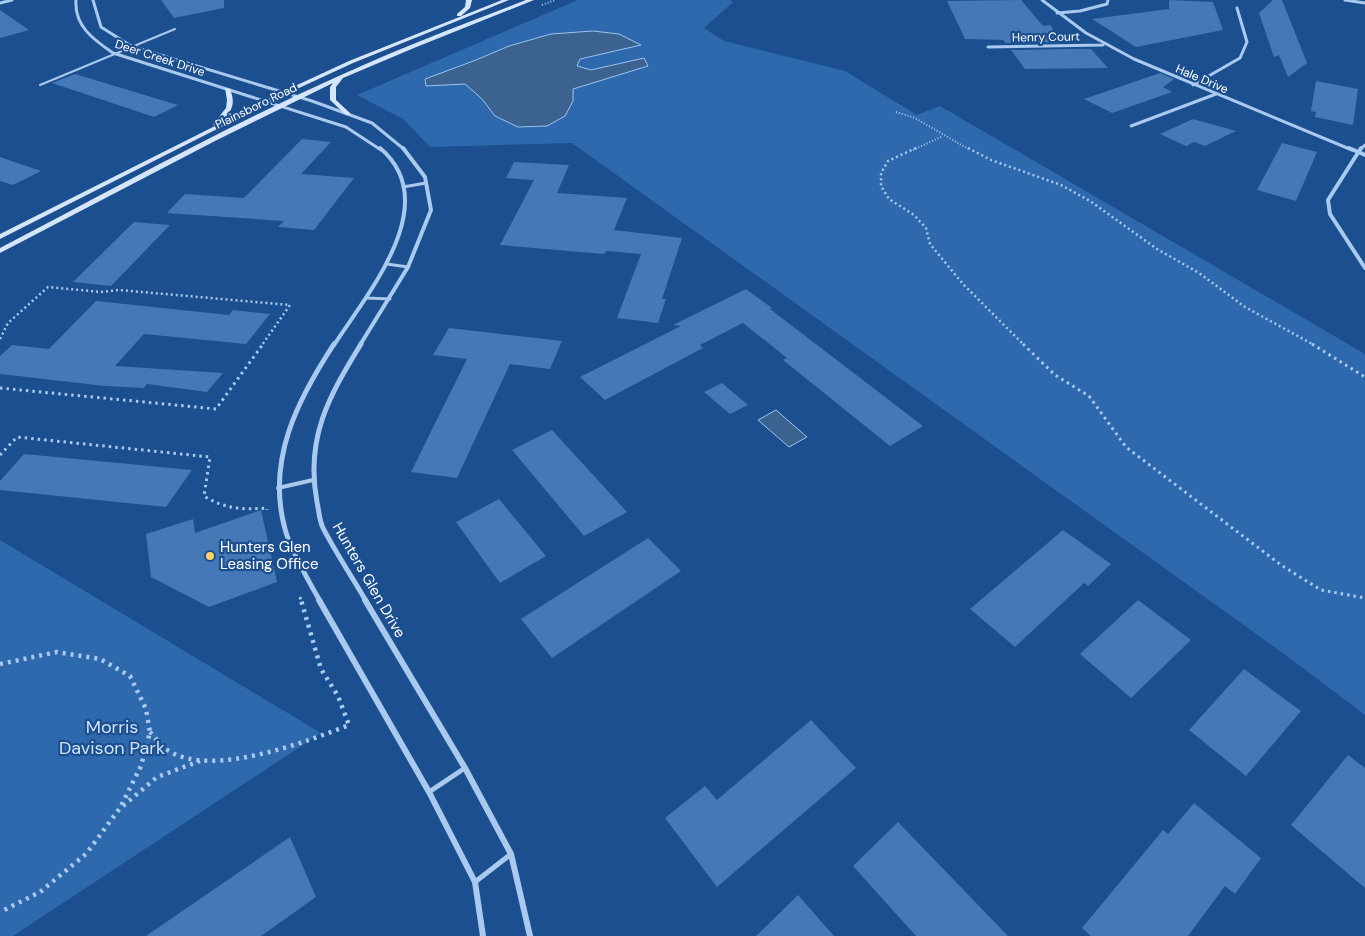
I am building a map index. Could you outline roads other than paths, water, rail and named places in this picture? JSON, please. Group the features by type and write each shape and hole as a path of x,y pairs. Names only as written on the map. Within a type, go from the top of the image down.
{"street":[{"path":"0,3 12,0"},
{"name":"Deer Creek Drive","path":"76,0 74,6 80,23 88,34 113,54 282,106"},
{"name":"Deer Creek Drive","path":"93,0 101,27 131,46 300,97"},
{"path":"449,22 467,8 469,0"},
{"name":"Plainsboro Road","path":"0,237 284,92 506,0"},
{"name":"Plainsboro Road","path":"0,251 342,77 414,45 531,0"},
{"name":"Hale Drive","path":"1042,0 1057,13 1104,45 1192,85 1365,155"},
{"path":"1057,13 1088,9 1107,4 1108,0"},
{"path":"1345,0 1365,3"},
{"path":"1192,85 1240,58 1247,42 1237,8"},
{"name":"Henry Court","path":"988,47 1104,45"},
{"path":"342,77 332,87 333,100 348,114"},
{"path":"212,129 228,112 232,100 227,89"},
{"path":"1131,126 1216,94"},
{"name":"Hunters Glen Drive","path":"300,97 372,123 394,139 410,155 425,177 431,210 408,267 390,299 344,370 320,420 313,463 313,480 322,526 464,768 512,854 530,936"},
{"path":"282,106 346,127 370,141 390,157 403,187 405,200 402,228 387,264 307,388 290,423 279,465 278,488 285,531 315,592 429,792 475,882 483,936"},
{"path":"1365,145 1357,152 1328,200 1330,214 1365,268"}],"lane":[{"path":"40,85 175,29"},
{"path":"403,187 426,183"},
{"path":"387,264 408,267"},
{"path":"366,298 390,299"},
{"path":"278,488 313,480"},
{"path":"429,792 464,768"},
{"path":"475,882 512,854"}],"place":[{"name":"Hunters Glen Leasing Office","path":"210,556"}],"park label":[{"name":"Morris Davison Park","path":"112,738"}]}
